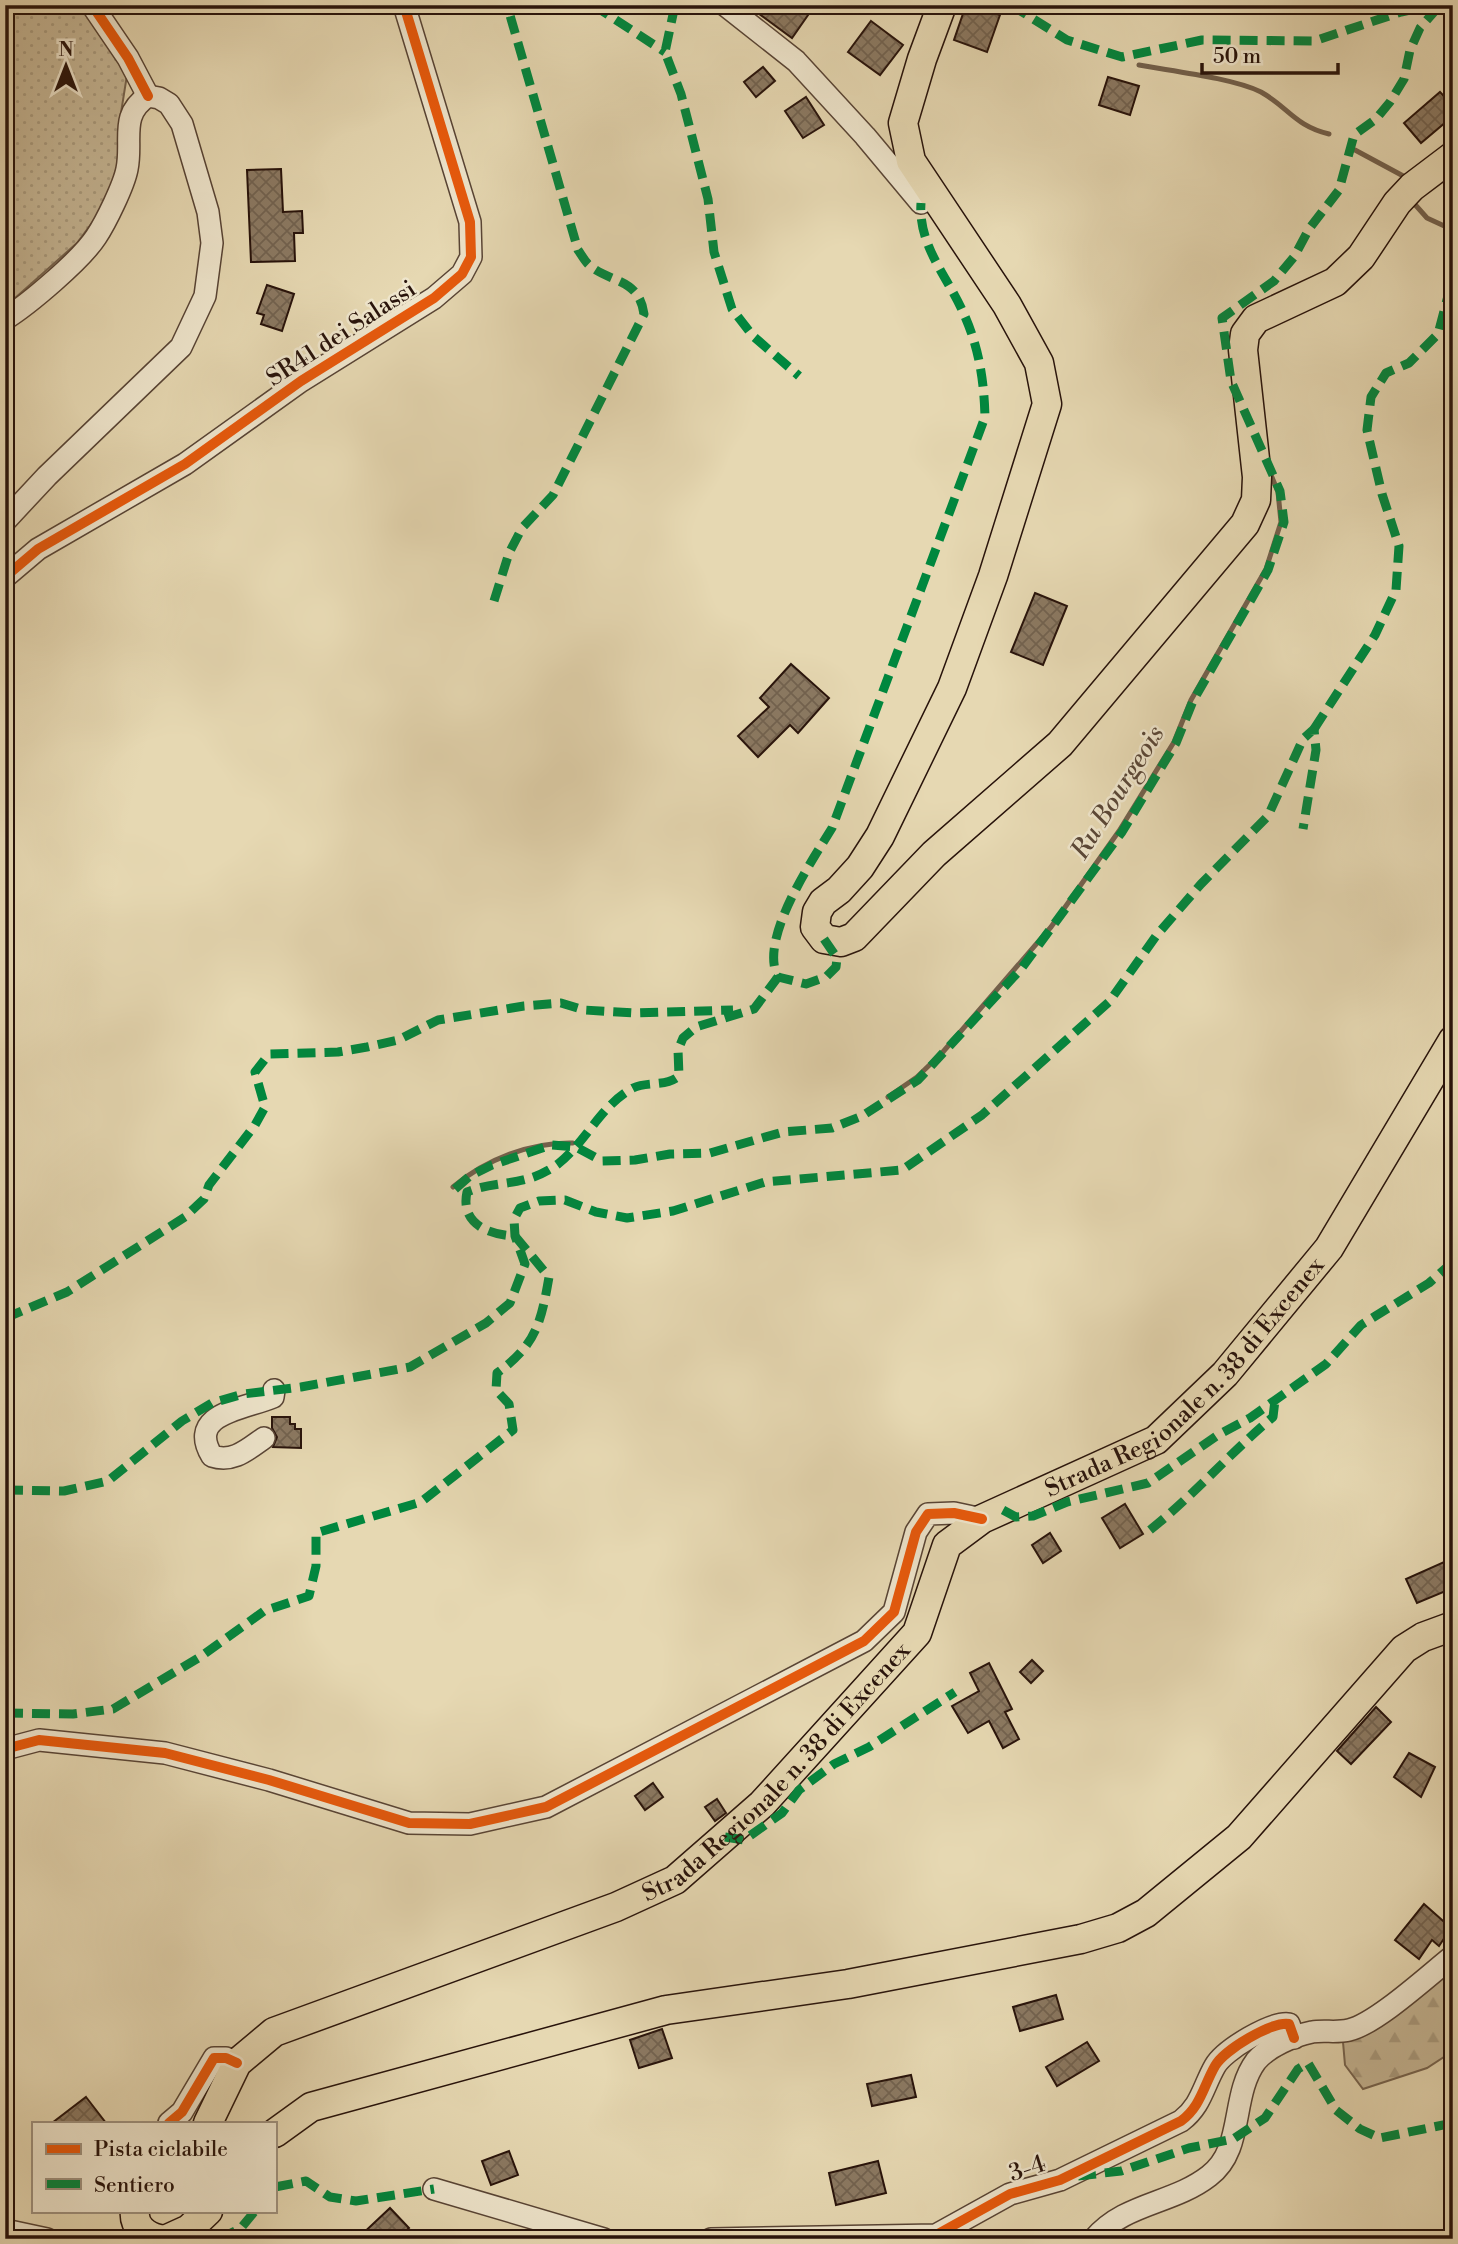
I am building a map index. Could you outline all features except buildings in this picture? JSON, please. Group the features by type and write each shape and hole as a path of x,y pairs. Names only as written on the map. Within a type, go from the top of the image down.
{"main road":[{"path":"942,5 903,123 911,161 927,199 1007,304 1039,362 1047,404 993,576 952,688 880,836 860,867 817,912 815,927 824,939 841,942 854,937 934,854 1060,744 1245,524 1256,500 1257,477 1243,350 1245,334 1256,319 1335,282 1361,257 1404,195 1453,156"},
{"name":"Strada Regionale n. 38 di Excenex","path":"208,2122 237,2063 274,2032 616,1907 675,1880 762,1804 917,1633 947,1545 982,1520 1156,1440 1225,1374 1329,1248 1453,1040"},
{"path":"276,2132 311,2107 666,2010 848,1983 1081,1939 1118,1928 1146,1913 1174,1892 1239,1837 1404,1649 1423,1637 1453,1626"},
{"path":"135,2212 136,2223 157,2238 189,2229 207,2212"}],"street":[{"path":"92,5 128,58 148,96"},
{"name":"SR41 dei Salassi","path":"5,578 38,550 185,464 301,381 434,299 462,274 471,257 470,222 404,5"},
{"path":"725,5 796,61 927,199"},
{"path":"5,320 29,304 96,238 127,171 130,115 135,104 148,96 159,97 169,104 182,124 208,212 212,243 205,296 181,347 47,476 5,521"},
{"path":"264,1438 233,1458 222,1460 212,1456 204,1435 207,1426 218,1417 273,1396 274,1390"},
{"path":"5,1749 39,1740 165,1753 269,1780 409,1823 470,1824 534,1810 546,1807 864,1642 894,1612 916,1532 928,1514 954,1513 982,1520"},
{"path":"1094,2239 1103,2228 1138,2206 1179,2194 1210,2176 1226,2158 1233,2139 1237,2102 1256,2062 1273,2046 1314,2031 1352,2030 1371,2019 1453,1956"},
{"name":"3-4","path":"712,2239 936,2235 1010,2194 1060,2180 1181,2121 1195,2110 1216,2063 1237,2046 1275,2024 1289,2024 1294,2038"},
{"path":"170,2122 182,2112 214,2059 226,2058 237,2063"},
{"path":"434,2189 604,2239"},
{"path":"5,2230 47,2239"}],"green space":[{"path":"5,5 85,5 127,75 120,119 117,175 103,208 77,243 5,307"},
{"path":"1453,1968 1453,2051 1427,2068 1363,2089 1345,2065 1343,2042"}],"waterway":[{"path":"1139,65 1249,87 1261,92 1308,126 1329,134"},
{"path":"1355,150 1407,178"},
{"path":"1411,200 1427,218 1453,230"},
{"name":"Ru Bourgeois","path":"888,1097 917,1077 942,1053 1051,927 1119,831 1174,742 1191,700 1266,569 1281,522 1278,492 1269,470"},
{"name":"Ru Bourgeois","path":"453,1187 480,1168 510,1154 557,1143 573,1143"}],"marked path":[{"path":"494,601 509,553 522,528 553,495 644,314 636,293 622,282 596,270 578,250 507,5"},
{"path":"593,5 665,52"},
{"path":"675,5 665,52 681,94 708,199 714,252 732,309 753,336 799,376"},
{"path":"1011,5 1067,40 1122,57 1202,40 1314,41 1401,12 1433,5"},
{"path":"455,1189 470,1176 492,1165 551,1145 576,1147 602,1161 635,1160 670,1154 710,1153 783,1132 832,1128 862,1116 918,1080 1021,969 1122,832 1176,743 1193,701 1268,570 1284,522 1280,491 1231,381 1222,318 1274,281 1294,257 1309,229 1339,190 1354,135 1376,119 1390,102 1404,79 1410,50 1420,28 1440,5"},
{"path":"824,939 837,958 836,967 826,977 806,984 778,977 774,961 775,943 781,922 801,880 832,828 985,417 977,351 963,312 924,233 921,203"},
{"path":"1314,729 1375,635 1396,590 1399,546 1382,494 1367,430 1371,397 1386,373 1409,363 1438,334 1453,277"},
{"path":"5,1490 64,1491 108,1481 182,1421 212,1403 243,1394 301,1387 410,1367 486,1323 510,1303 525,1264 515,1236 514,1219 520,1208 539,1201 565,1200 596,1212 627,1218 673,1211 765,1182 902,1170 982,1115 1109,1002 1156,936 1201,884 1268,816 1303,739 1314,729 1316,750 1303,829"},
{"path":"5,1713 73,1714 113,1709 200,1657 264,1611 309,1596 316,1566 316,1533 421,1502 513,1430 509,1404 496,1390 497,1373 520,1353 535,1332 549,1277 515,1236 487,1230 472,1220 466,1203 467,1192 534,1177 558,1164 622,1095 633,1088 669,1082 679,1076 678,1050 683,1038 696,1027 754,1009 778,977"},
{"path":"5,1318 67,1292 185,1217 204,1199 209,1185 255,1125 265,1107 255,1072 269,1054 338,1052 367,1047 398,1040 438,1020 524,1006 561,1003 584,1010 635,1013 733,1010"},
{"path":"1003,1510 1016,1517 1033,1516 1067,1502 1148,1483 1218,1435 1250,1418 1326,1364 1361,1325 1429,1283 1453,1262"},
{"path":"1150,1530 1273,1417 1275,1400"},
{"path":"725,1837 744,1840 782,1813 799,1790 834,1764 869,1747 955,1692"},
{"path":"1078,2176 1121,2171 1189,2148 1233,2139 1265,2118 1298,2069 1308,2063 1336,2110 1360,2129 1380,2138 1453,2123"},
{"path":"276,2187 306,2181 330,2197 356,2201 434,2189"},
{"path":"219,2239 241,2228 254,2212"}],"cycle path":[{"path":"92,5 128,58 148,96"},
{"path":"5,577 38,549 185,464 301,381 434,298 462,274 471,257 470,222 404,5"},
{"path":"5,1749 39,1740 165,1753 269,1780 409,1823 470,1824 546,1807 864,1641 894,1612 916,1532 928,1514 954,1513 982,1519"},
{"path":"711,2239 936,2235 1010,2194 1060,2180 1181,2121 1197,2103 1220,2059 1249,2038 1281,2024 1289,2024 1294,2038"},
{"path":"170,2122 182,2112 214,2058 226,2058 237,2063"}]}
